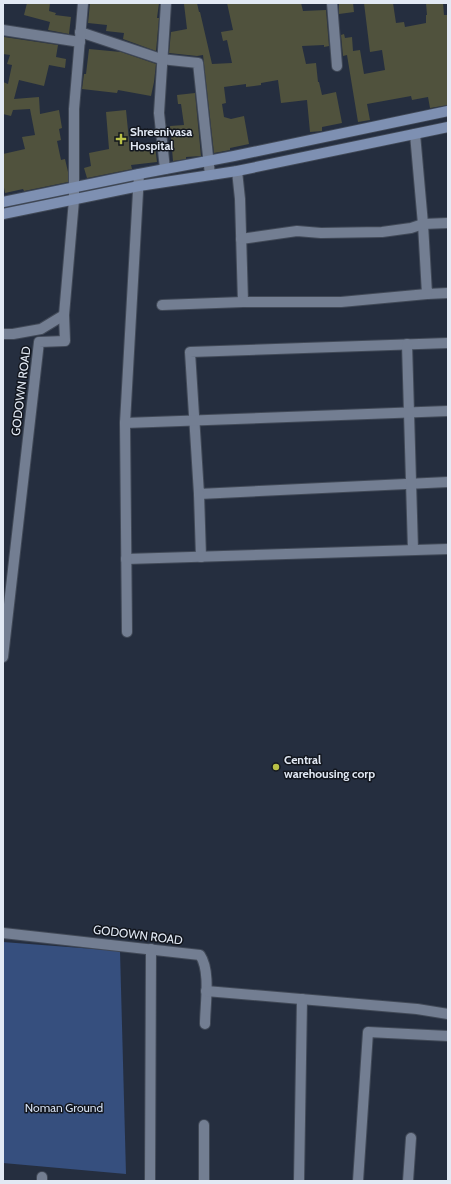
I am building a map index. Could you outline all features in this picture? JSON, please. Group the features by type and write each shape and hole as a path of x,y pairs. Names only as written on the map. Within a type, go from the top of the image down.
{"street":[{"name":"GODOWN ROAD","path":"3,657 39,342 65,341 64,315 74,200 74,109 83,3"},
{"path":"165,169 160,113 166,3"},
{"path":"332,3 337,66"},
{"path":"3,30 80,37 162,59 198,63 210,175"},
{"path":"3,202 448,111"},
{"path":"3,214 139,186 237,170 448,126"},
{"path":"415,134 423,224 427,294"},
{"path":"237,170 240,199 243,302"},
{"path":"127,632 125,423 139,174"},
{"path":"241,238 275,235 297,230 320,233 382,232 411,228 423,224 448,223"},
{"path":"162,305 243,302 341,302 448,293"},
{"path":"3,334 41,329 64,315"},
{"path":"201,557 199,494 190,352 448,343"},
{"path":"408,344 413,550"},
{"path":"125,423 448,411"},
{"path":"199,494 448,482"},
{"path":"126,559 448,549"},
{"name":"GODOWN ROAD","path":"3,933 200,955 204,961 206,970 205,1024"},
{"path":"150,1181 151,949"},
{"path":"206,991 417,1009 448,1014"},
{"path":"299,1181 302,999"},
{"path":"358,1181 368,1032 448,1036"},
{"path":"204,1125 204,1181"},
{"path":"408,1181 410,1138"}],"green space":[{"name":"Noman Ground","path":"3,942 120,951 126,1174 3,1163"}],"building":[{"path":"27,3 50,3 49,11 56,13 55,15 71,17 69,34 48,30 50,22 24,15"},
{"path":"90,3 159,3 156,51 123,39 124,33 106,31 107,25 88,23"},
{"path":"197,3 212,64 232,63 227,40 223,41 221,32 233,30 227,3 301,3 303,11 326,10 329,46 302,46 306,64 316,63 318,82 322,95 336,92 342,123 322,127 322,131 310,132 307,100 281,103 278,80 261,83 261,85 246,87 246,84 224,87 226,103 222,104 224,117 231,119 244,116 249,144 214,153 203,55 197,56 169,53 171,32 187,29 184,4"},
{"path":"339,3 353,3 354,12 339,14"},
{"path":"364,3 393,3 396,23 404,22 405,27 426,23 426,3 443,3 444,15 447,15 448,28 448,105 430,108 428,97 412,100 411,96 367,104 370,120 358,122 347,55 343,56 341,35 344,34 345,38 352,37 353,51 360,50 364,74 385,70 382,50 370,52"},
{"path":"4,37 58,45 56,57 66,59 65,68 49,65 44,86 19,80 14,99 39,97 40,114 59,110 62,128 59,129 61,140 57,141 61,160 65,159 68,172 68,182 24,191 23,189 5,193 3,182 3,154 25,149 22,137 35,135 30,109 13,110 11,116 3,114 3,82 8,84 12,65 7,64 10,55 3,54"},
{"path":"89,49 121,52 156,64 151,96 118,90 117,93 82,89 84,74 86,74"},
{"path":"195,93 201,156 186,157 186,159 173,161 170,126 184,125 181,104 178,104 177,95"},
{"path":"126,110 130,151 147,149 147,147 155,146 157,162 131,165 132,169 87,178 84,168 91,166 89,153 109,149 106,112"}],"place":[{"name":"Shreenivasa Hospital","path":"121,139"},
{"name":"Central warehousing corp","path":"276,767"}]}
